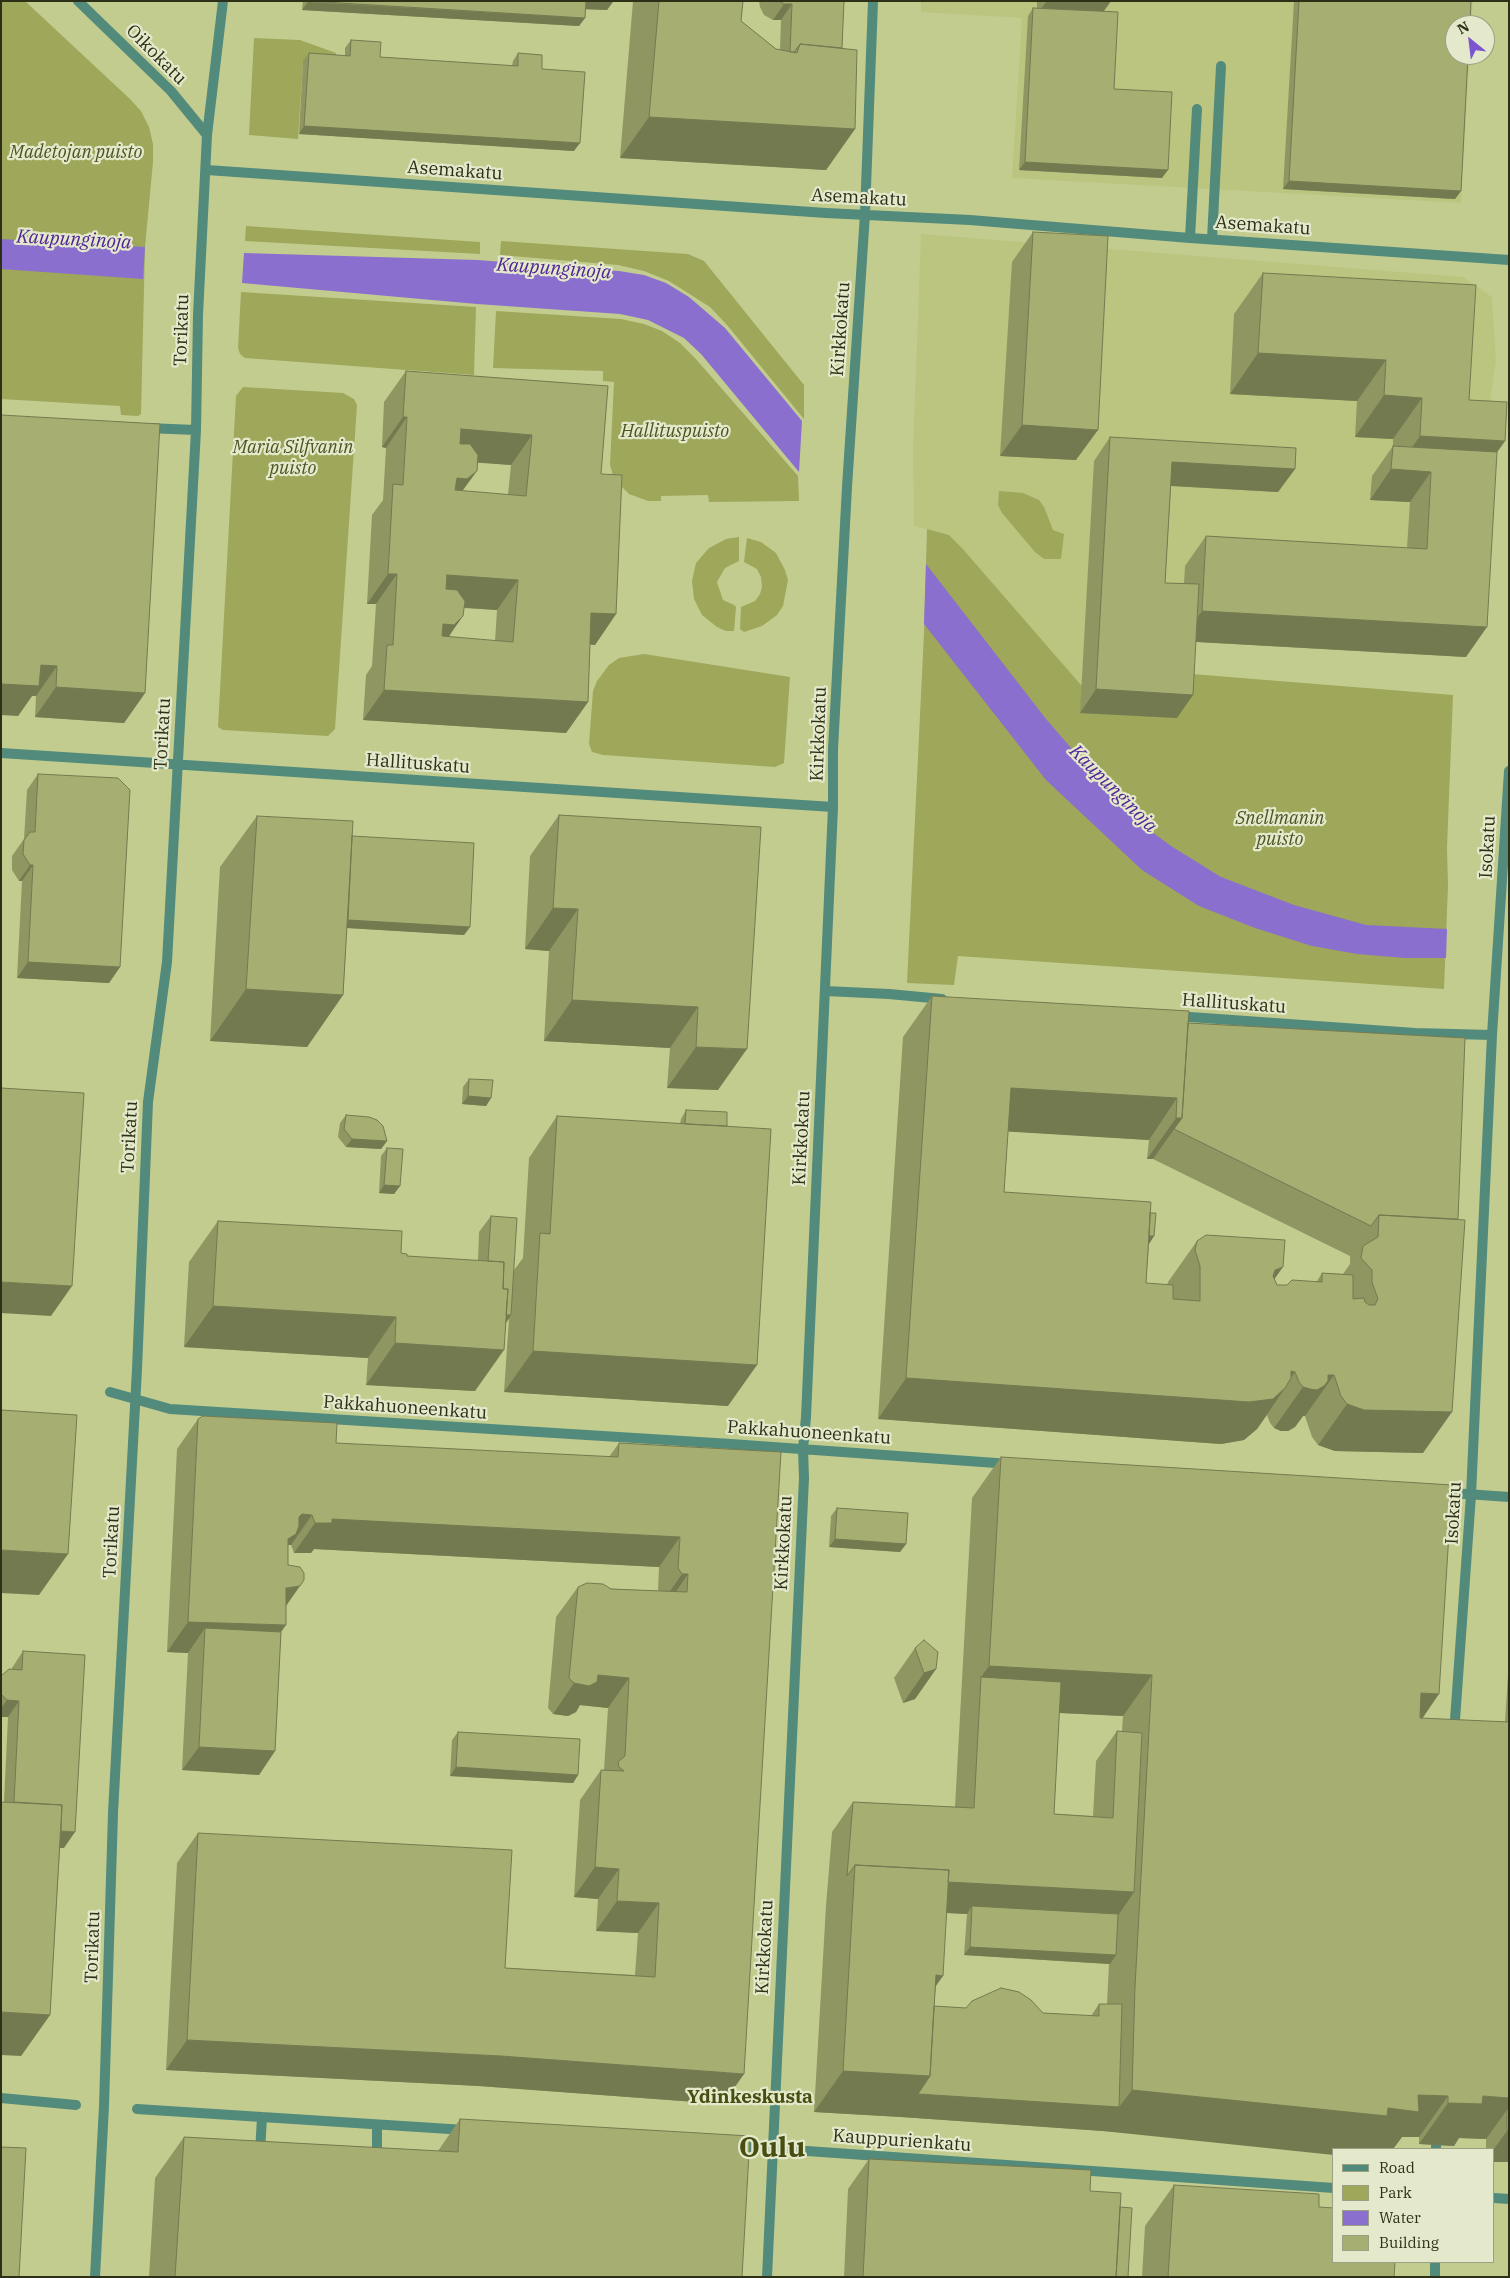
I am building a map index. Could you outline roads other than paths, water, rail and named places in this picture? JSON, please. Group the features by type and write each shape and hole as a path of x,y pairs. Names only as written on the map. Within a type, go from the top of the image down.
{"street":[{"name":"Oikokatu","path":"78,1 171,91 207,134"},
{"name":"Torikatu","path":"95,2277 104,2106 113,1813 148,1102 167,962 196,430 198,315 207,170 207,134 222,1"},
{"name":"Kirkkokatu","path":"767,2277 804,1478 803,1449 825,991 834,749 847,487 865,214 873,1"},
{"path":"1212,239 1221,66"},
{"path":"1190,238 1197,109"},
{"name":"Asemakatu","path":"207,170 970,220 1190,238 1509,260"},
{"path":"138,428 196,430"},
{"name":"Hallituskatu","path":"1,753 833,807"},
{"name":"Isokatu","path":"1454,1742 1472,1495 1492,1035 1500,925 1506,893 1509,771"},
{"path":"825,991 954,1000"},
{"name":"Hallituskatu","path":"1162,1015 1415,1033 1492,1035"},
{"name":"Pakkahuoneenkatu","path":"110,1392 134,1401 170,1410 1020,1464"},
{"path":"1424,1491 1509,1497"},
{"path":"1,2098 76,2105"},
{"path":"138,2109 475,2130"},
{"path":"259,2164 262,2117"},
{"path":"376,2172 377,2125"},
{"name":"Kauppurienkatu","path":"723,2146 1332,2188"},
{"path":"1495,2198 1509,2199"},
{"path":"1435,2263 1435,2277"}],"water":[{"path":"1,239 145,247 143,279 1,269"},
{"name":"Kaupunginoja","path":"244,253 478,260 619,271 644,275 666,283 689,297 725,328 802,421 799,472 701,354 684,338 648,320 620,314 477,304 242,283"},
{"path":"926,564 1046,719 1129,815 1171,846 1221,877 1294,905 1366,925 1447,929 1446,958 1405,958 1357,954 1312,946 1255,928 1199,906 1142,870 1046,780 924,624"}],"district":[{"name":"Ydinkeskusta","path":"750,2098"},
{"name":"Oulu","path":"772,2149"}],"park label":[{"name":"Madetojan puisto","path":"76,153"},
{"name":"Hallituspuisto","path":"675,432"},
{"name":"Maria Silfvanin puisto","path":"293,458"},
{"name":"Snellmanin puisto","path":"1280,830"}]}
